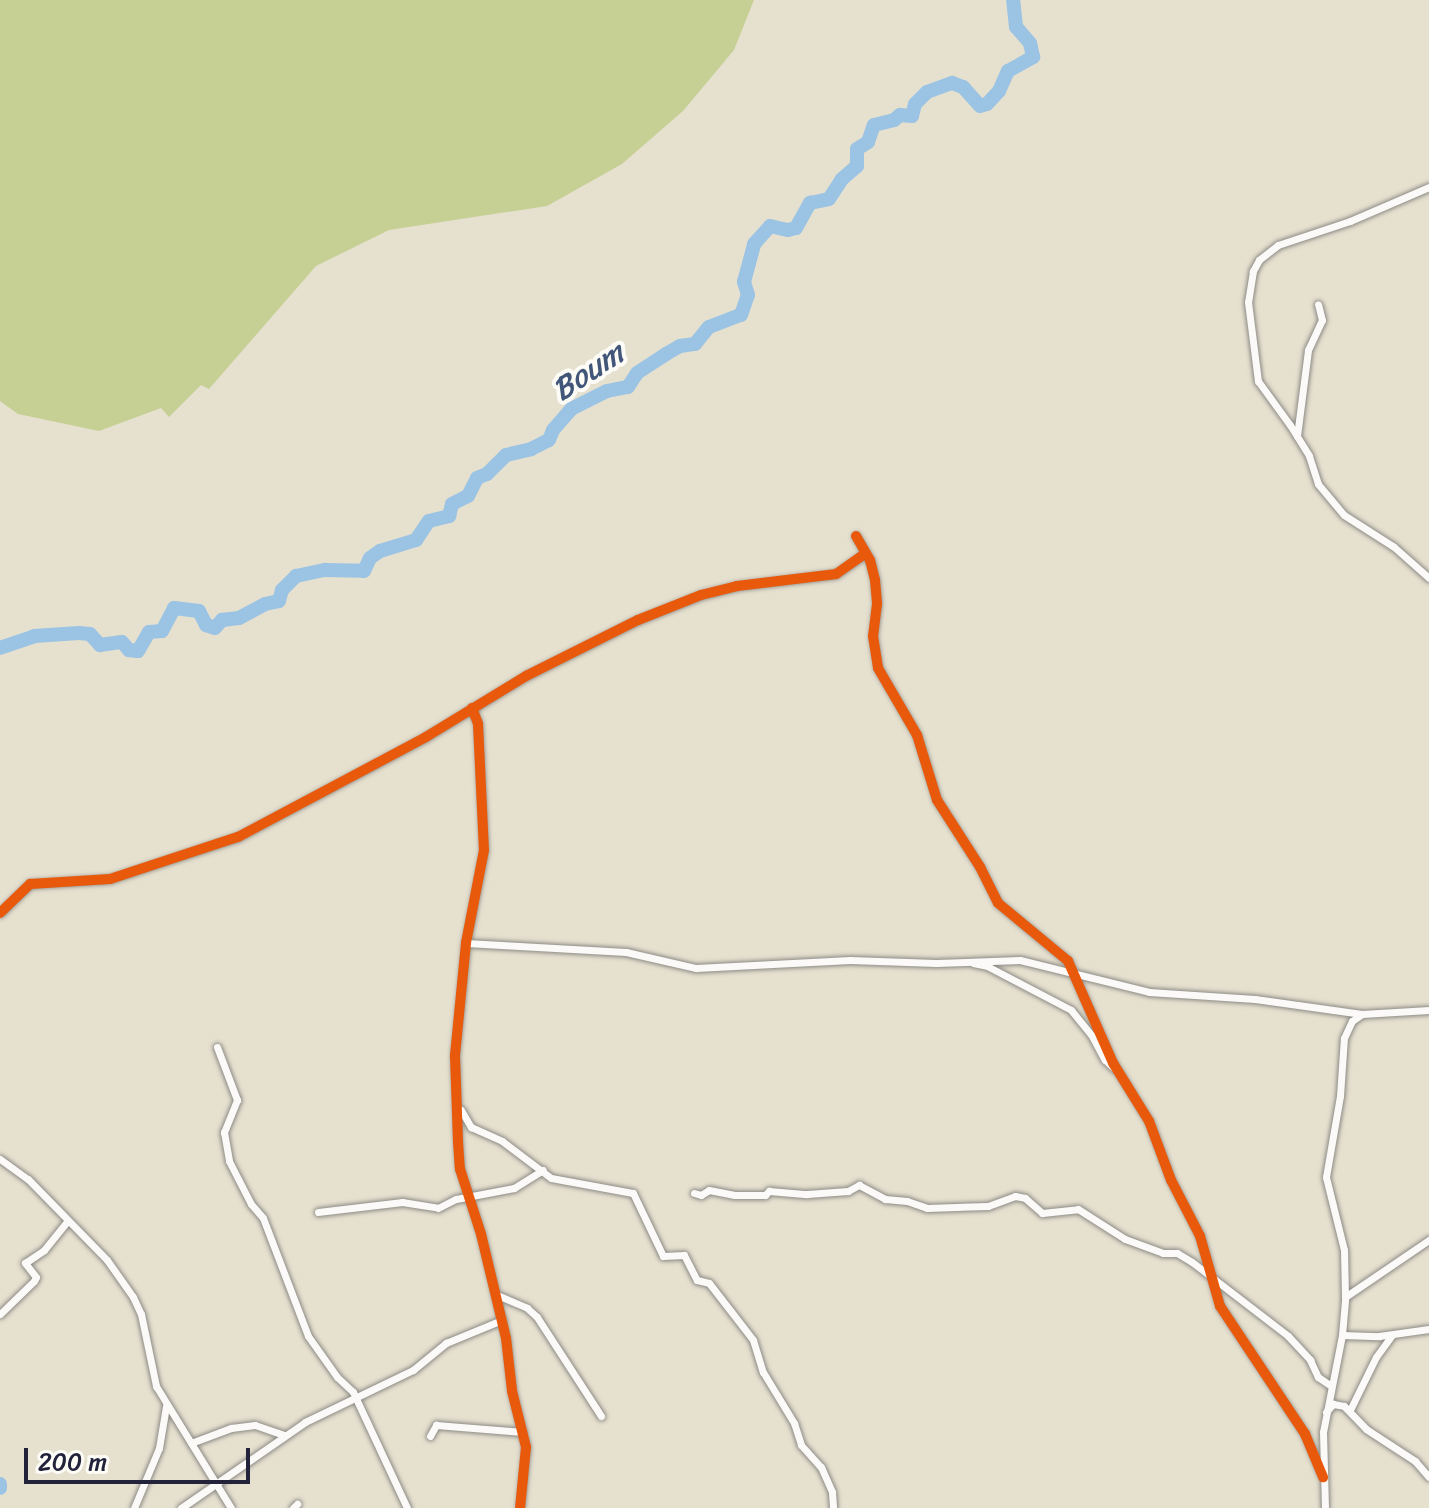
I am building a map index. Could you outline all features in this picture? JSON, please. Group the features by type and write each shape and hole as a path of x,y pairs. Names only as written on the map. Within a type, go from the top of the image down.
{"street":[{"path":"1429,187 1350,221 1278,245 1259,260 1253,271 1249,316 1258,381 1297,436 1326,497 1344,515 1394,547 1429,578"},
{"path":"1297,436 1308,350 1322,320 1318,304"},
{"path":"856,536 875,580 877,604 873,636 878,668 917,735 937,800 980,867 998,903 1068,961 1116,1068 1149,1121 1171,1180 1200,1236 1220,1306 1305,1434 1323,1477"},
{"path":"0,913 30,884 110,879 238,837 426,737 526,676 638,620 737,586 836,574 865,554"},
{"path":"472,708 478,724 484,850 466,943 455,1056 460,1169 496,1294 512,1391 526,1447 520,1508"},
{"path":"466,943 626,952 696,968 850,960 1020,960 1149,992 1255,999 1362,1014 1429,1010"},
{"path":"963,961 987,966 1022,988 1071,1010 1092,1036 1105,1060 1116,1068"},
{"path":"1341,1011 1350,1023"},
{"path":"1325,1508 1325,1413 1342,1335 1345,1297 1344,1250 1325,1184 1340,1096 1344,1038 1350,1023 1362,1014"},
{"path":"217,1047 237,1100 224,1132 229,1161 251,1204 263,1218 308,1336 337,1377 355,1396 407,1508"},
{"path":"459,1109 471,1127 502,1141 543,1170 547,1177 565,1183 587,1183 633,1193 663,1256 684,1255 697,1280 709,1283 753,1340 763,1372 794,1423 801,1445 821,1467 832,1492 833,1508"},
{"path":"0,1159 28,1179 107,1260 133,1297 141,1314 156,1386 231,1508"},
{"path":"318,1212 402,1202 438,1208 514,1188 543,1170"},
{"path":"694,1193 807,1194 848,1191 859,1185 885,1199 943,1208 988,1206 1015,1196 1025,1198 1042,1213 1078,1209 1125,1239 1163,1253 1177,1253 1209,1275 1288,1336 1310,1360 1318,1377 1330,1385"},
{"path":"0,1314 36,1277 25,1263 44,1250 67,1222"},
{"path":"1345,1297 1429,1240"},
{"path":"496,1294 537,1317 601,1416"},
{"path":"181,1508 284,1435 355,1396 413,1370 446,1343 502,1320"},
{"path":"1342,1335 1392,1335 1429,1329"},
{"path":"1350,1410 1354,1397 1392,1335"},
{"path":"1325,1413 1354,1397"},
{"path":"1339,1403 1350,1410 1366,1429 1415,1461 1429,1477"},
{"path":"134,1508 159,1448 166,1406"},
{"path":"191,1443 231,1428 255,1425 284,1435"},
{"path":"430,1436 436,1425 523,1432"}],"green space":[{"path":"0,0 754,0 734,50 683,111 622,164 547,206 389,230 316,266 209,389 201,385 169,417 161,408 99,431 18,414 0,401"}],"waterway":[{"name":"Boum","path":"0,648 34,636 79,633 90,634 100,645 122,642 129,650 138,651 149,632 162,631 174,608 199,611 206,625 215,628 222,620 239,618 265,604 279,601 282,590 296,576 325,570 364,571 370,558 380,551 416,540 429,521 449,516 452,504 468,496 477,478 487,474 506,455 531,449 549,440 553,430 571,409 607,391 628,387 637,373 666,354 680,346 695,344 709,327 741,315 748,295 744,282 754,244 770,226 788,230 796,228 810,203 829,199 842,179 857,166 857,149 868,142 874,125 894,120 900,115 912,116 915,104 927,92 952,83 963,87 980,106 987,104 999,91 1008,71 1033,57 1030,43 1016,27 1013,0"}],"cycle path":[{"path":"856,536 870,560 875,580 877,604 873,636 878,668 917,735 937,800 980,867 998,903 1068,961 1113,1063 1149,1121 1171,1180 1200,1236 1220,1306 1305,1434 1323,1477"},
{"path":"0,913 30,884 110,879 238,837 426,737 526,676 638,620 701,595 737,586 836,574 865,554"},
{"path":"472,708 478,724 484,850 466,943 455,1056 458,1142 460,1169 481,1234 506,1338 512,1391 526,1447 520,1508"}]}
